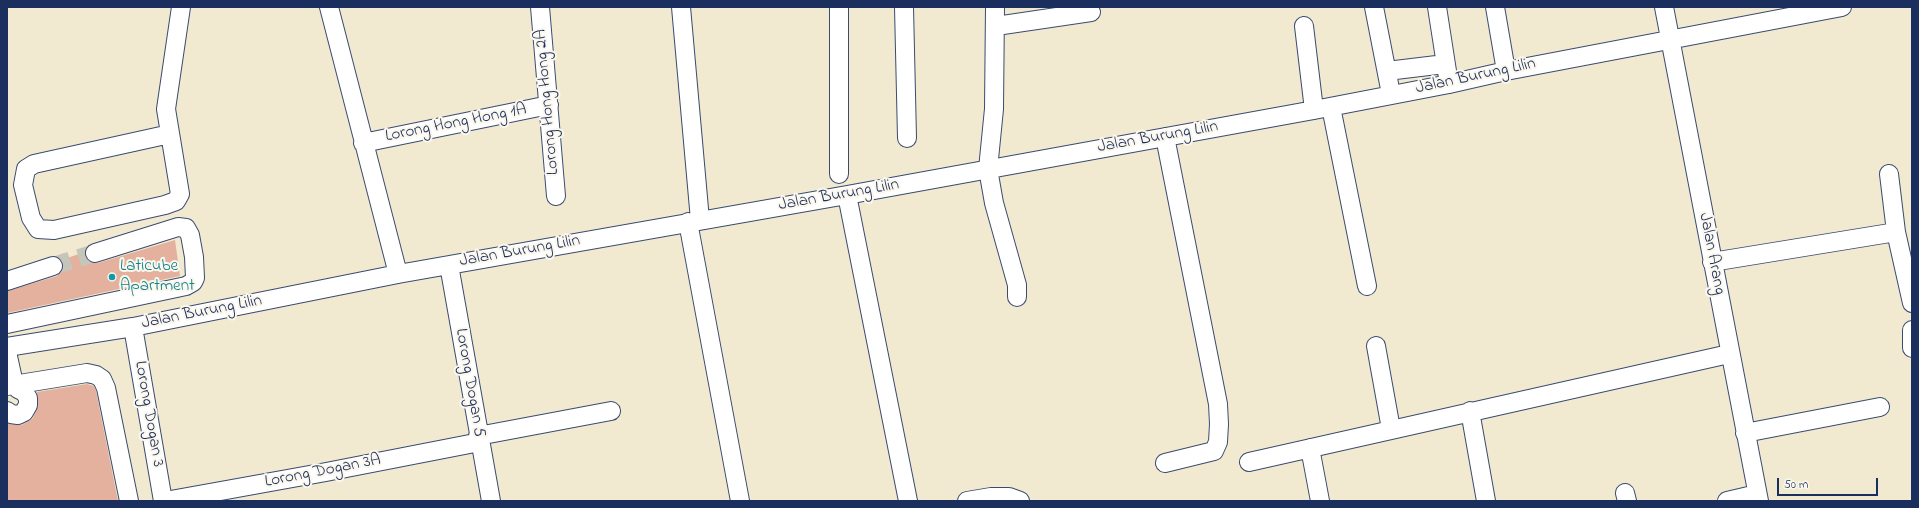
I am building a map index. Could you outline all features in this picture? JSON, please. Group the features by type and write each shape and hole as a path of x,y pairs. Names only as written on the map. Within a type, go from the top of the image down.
{"street":[{"path":"170,134 34,164 26,169 23,185 31,218 38,229 54,230 176,201 180,194 166,109 181,7"},
{"path":"329,7 398,274"},
{"name":"Lorong Hong Hong 2A","path":"540,7 556,196"},
{"path":"681,7 694,221 740,501"},
{"path":"839,7 839,174"},
{"path":"904,7 907,138"},
{"path":"995,7 994,109 988,169 994,203 1017,285 1017,297"},
{"path":"1374,7 1390,94"},
{"path":"1437,7 1449,84"},
{"path":"1495,7 1506,70"},
{"name":"Jalan Arang","path":"1664,7 1729,354 1758,498"},
{"name":"Jalan Burung Lilin","path":"7,347 134,327 398,274 1165,138 1449,84 1506,70 1842,7"},
{"path":"996,26 1091,12"},
{"path":"1304,26 1322,108 1367,286"},
{"path":"1386,71 1445,64"},
{"name":"Lorong Hong Hong 1A","path":"363,143 549,105"},
{"path":"1165,138 1218,404 1219,424 1218,442 1214,451 1165,463"},
{"path":"1889,174 1896,232 1912,303"},
{"path":"847,195 908,501"},
{"path":"7,324 178,288 193,282 195,278 193,250 190,235 186,228 178,227 95,253"},
{"path":"1712,262 1896,232"},
{"name":"Lorong Dogan 5","path":"449,265 491,501"},
{"path":"7,281 53,266"},
{"path":"178,288 185,317"},
{"name":"Lorong Dogan 3","path":"134,327 164,501"},
{"path":"1912,330 1912,348"},
{"path":"1376,346 1391,428"},
{"path":"7,352 12,388"},
{"path":"1249,462 1391,428 1729,354"},
{"path":"12,388 88,373 96,375 102,380 106,388 129,501"},
{"path":"7,411 11,414 18,415 24,412 28,406 28,398 24,392 12,388"},
{"path":"1746,433 1880,407"},
{"name":"Lorong Dogan 3A","path":"164,501 326,472 611,411"},
{"path":"1470,411 1486,501"},
{"path":"1310,448 1320,501"},
{"path":"967,501 991,498 1009,498 1020,501"},
{"path":"1728,501 1758,498"}],"building":[{"name":"Laticube Apartment","path":"175,240 180,276 7,313 7,291 57,276 63,269 61,260 85,252 88,261 98,263"},
{"path":"87,384 94,386 96,391 118,501 7,501 7,423 22,425 33,418 38,405 37,392"}],"tunnel":[{"path":"53,266 95,253"}],"place":[{"name":"Laticube Apartment","path":"112,277"}]}
